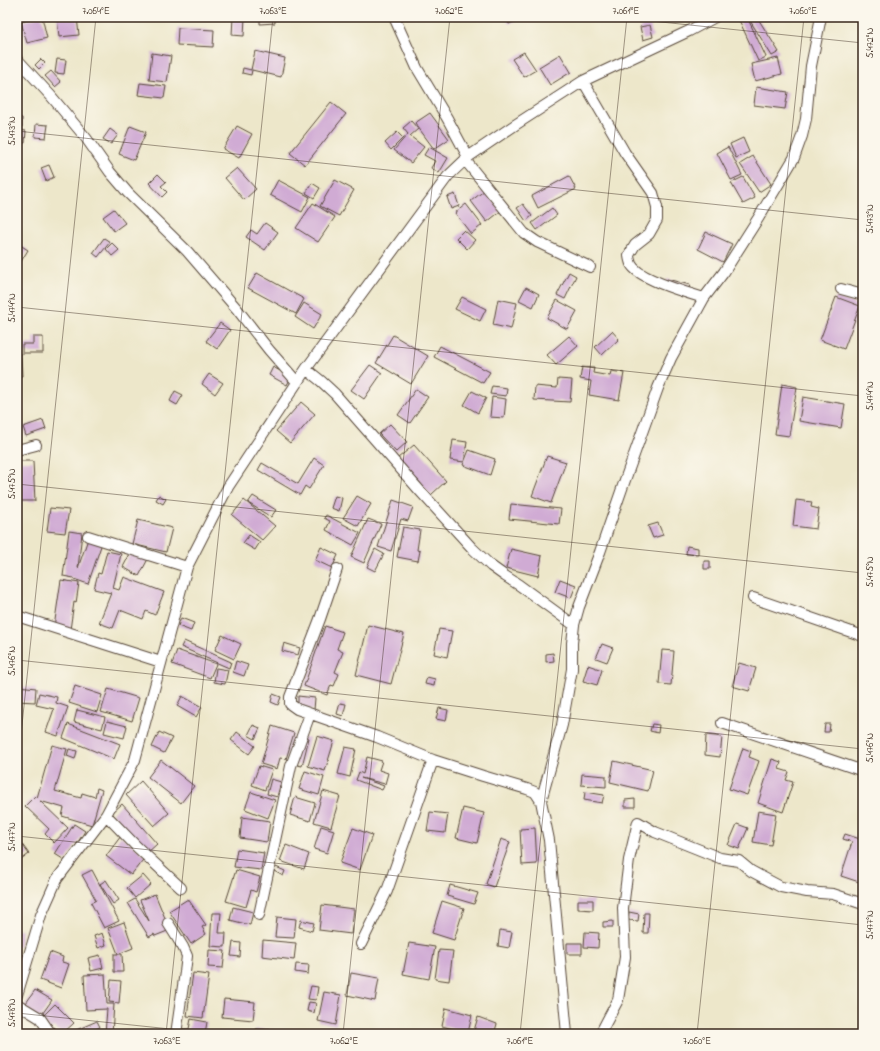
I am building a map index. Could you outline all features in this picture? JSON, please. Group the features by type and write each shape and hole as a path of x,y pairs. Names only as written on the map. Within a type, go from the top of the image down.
{"street":[{"path":"394,17 417,68 447,118 467,158 524,233 537,242 590,267"},
{"path":"17,995 40,916 57,878 106,815 135,760 160,662 187,567 228,487 306,369 443,182 467,158 515,124 583,81 689,31 715,17"},
{"path":"541,801 562,725 572,669 574,625 579,606 600,552 658,388 671,358 704,298 724,272 794,158 806,119 811,66 821,17"},
{"path":"17,59 51,96 86,138 110,172 128,193 187,251 297,382"},
{"path":"583,81 625,153 653,193 657,207 657,220 649,234 635,245 629,255 631,265 652,280 704,298"},
{"path":"841,289 863,295"},
{"path":"306,369 335,394 472,548 491,566 574,625"},
{"path":"17,450 36,445"},
{"path":"88,536 187,567"},
{"path":"337,569 320,619 290,697 290,704 297,709 377,737 433,760 535,792 541,801 549,840 567,1034"},
{"path":"753,598 863,636"},
{"path":"17,616 160,662"},
{"path":"259,915 291,766 310,714"},
{"path":"722,723 863,771"},
{"path":"361,944 387,891 433,760"},
{"path":"106,815 137,847 181,888"},
{"path":"600,1034 618,1000 625,957 623,908 629,860 638,822 654,832 720,858 739,861 781,888 833,894 863,904"},
{"path":"168,923 187,956 176,1034"},
{"path":"17,1004 40,1018 51,1034"}],"building":[{"path":"42,17 47,38 27,43 21,22"},
{"path":"57,17 77,17 79,35 59,37"},
{"path":"233,17 245,17 244,36 232,35"},
{"path":"260,17 275,17 275,23 260,24"},
{"path":"505,17 522,17 509,24"},
{"path":"747,17 766,57 758,61 739,20"},
{"path":"752,17 757,17 779,52 772,56 749,19"},
{"path":"650,25 653,37 643,40 640,27"},
{"path":"178,28 214,30 213,47 177,45"},
{"path":"255,51 285,58 281,77 252,70 251,75 242,73 243,68 251,70"},
{"path":"524,52 536,70 524,77 512,59"},
{"path":"152,53 171,56 167,82 149,80"},
{"path":"560,54 571,72 550,85 539,67"},
{"path":"778,58 782,74 755,81 751,64"},
{"path":"41,59 45,63 39,69 35,65"},
{"path":"57,59 66,60 64,74 55,73"},
{"path":"51,71 61,82 55,87 45,76"},
{"path":"140,83 166,86 164,98 138,95"},
{"path":"756,87 788,92 785,109 754,105"},
{"path":"331,102 346,114 305,165 290,153"},
{"path":"430,113 449,139 434,149 415,123"},
{"path":"17,117 22,118 22,127 17,126"},
{"path":"411,121 418,129 410,136 424,147 411,163 394,150 408,134 403,128"},
{"path":"36,124 48,125 46,138 35,137"},
{"path":"130,126 146,132 134,160 119,154"},
{"path":"237,126 252,134 239,158 223,149"},
{"path":"110,129 118,135 111,144 103,139"},
{"path":"17,130 26,131 25,143 17,142"},
{"path":"397,132 403,138 391,150 385,143"},
{"path":"743,138 749,152 736,158 730,144"},
{"path":"429,147 448,158 439,173 431,168 435,161 424,155"},
{"path":"728,147 742,175 731,180 717,153"},
{"path":"753,156 771,184 759,192 740,164"},
{"path":"49,165 54,177 46,181 41,168"},
{"path":"237,168 256,189 244,200 225,178"},
{"path":"158,174 166,182 161,186 167,192 162,197 149,183"},
{"path":"569,176 576,189 538,208 532,196"},
{"path":"743,177 755,198 743,204 731,183"},
{"path":"278,180 310,197 302,212 270,195"},
{"path":"335,180 354,190 339,216 320,206"},
{"path":"312,183 320,188 314,198 306,193"},
{"path":"485,190 501,211 487,222 471,201"},
{"path":"455,194 459,206 451,209 447,197"},
{"path":"313,203 335,217 318,242 296,228"},
{"path":"466,204 482,225 471,234 455,213"},
{"path":"523,204 532,216 526,221 517,208"},
{"path":"552,208 557,215 537,230 532,223"},
{"path":"114,209 125,223 114,231 103,217"},
{"path":"265,223 278,232 265,250 246,237 251,230 257,234"},
{"path":"464,230 475,240 467,249 456,238"},
{"path":"706,232 732,244 723,262 698,249"},
{"path":"104,238 110,242 98,257 93,253"},
{"path":"17,243 28,250 17,268"},
{"path":"112,243 119,250 112,256 106,249"},
{"path":"569,272 576,276 565,299 557,295"},
{"path":"257,273 304,299 296,314 248,288"},
{"path":"667,279 690,285 688,292 665,287"},
{"path":"526,287 539,294 533,307 519,300"},
{"path":"17,290 21,290 20,306 17,306"},
{"path":"462,297 486,309 480,321 455,309"},
{"path":"836,297 860,306 844,349 820,340"},
{"path":"498,299 517,303 511,329 493,325"},
{"path":"557,300 577,311 567,329 547,318"},
{"path":"304,303 322,314 313,329 295,317"},
{"path":"220,323 230,330 217,349 206,341"},
{"path":"612,331 619,339 602,355 595,347"},
{"path":"393,335 428,356 411,384 376,363"},
{"path":"569,336 578,346 556,365 547,355"},
{"path":"33,337 43,337 43,353 22,353 22,344 33,344"},
{"path":"440,346 490,372 483,383 434,357"},
{"path":"17,354 21,354 22,376 17,376"},
{"path":"370,365 382,373 364,399 351,390"},
{"path":"273,367 291,377 287,385 269,375"},
{"path":"582,367 594,368 593,373 610,376 611,371 624,373 619,400 589,395 591,381 580,379"},
{"path":"209,374 223,383 215,394 202,384"},
{"path":"558,379 572,380 570,402 534,400 535,386 557,388"},
{"path":"782,384 797,387 789,436 775,434"},
{"path":"492,386 507,388 506,396 490,394"},
{"path":"416,389 428,397 410,423 398,415"},
{"path":"175,391 183,395 177,405 170,401"},
{"path":"472,391 486,398 478,413 464,405"},
{"path":"492,397 506,399 504,418 490,417"},
{"path":"803,397 845,404 841,428 799,421"},
{"path":"301,402 315,414 290,443 276,431"},
{"path":"43,420 46,429 26,436 23,427"},
{"path":"390,424 407,442 396,452 379,434"},
{"path":"453,440 467,442 464,462 450,460"},
{"path":"414,445 446,481 431,495 398,458"},
{"path":"469,450 495,459 490,475 463,465"},
{"path":"547,456 566,462 551,503 532,496"},
{"path":"314,458 324,465 309,489 305,486 300,495 258,470 262,463 298,484"},
{"path":"17,461 33,461 35,501 19,501"},
{"path":"159,495 166,499 163,504 156,500"},
{"path":"253,496 276,510 271,517 248,503"},
{"path":"335,496 342,498 339,511 331,508"},
{"path":"357,496 371,504 358,526 343,518"},
{"path":"244,500 275,526 262,540 232,515"},
{"path":"393,500 413,507 408,521 401,519 391,551 378,547"},
{"path":"796,500 812,502 811,507 819,509 816,529 793,526"},
{"path":"511,504 561,509 559,524 509,519"},
{"path":"50,508 69,510 65,533 47,531"},
{"path":"326,515 360,533 353,545 326,530 330,521 324,518"},
{"path":"368,519 381,524 364,563 351,557"},
{"path":"138,520 172,528 166,552 132,544"},
{"path":"658,523 663,535 653,538 648,526"},
{"path":"403,527 420,530 417,550 420,551 418,561 397,557"},
{"path":"69,531 82,533 78,568 89,536 103,540 88,584 74,578 63,576"},
{"path":"249,535 260,542 255,550 243,543"},
{"path":"687,546 698,548 698,555 686,554"},
{"path":"321,547 338,555 332,568 315,560"},
{"path":"375,549 384,554 375,571 367,567"},
{"path":"511,549 542,556 538,576 506,568"},
{"path":"132,550 148,559 139,576 123,567"},
{"path":"107,551 121,554 113,588 119,590 124,577 164,592 155,615 146,611 143,619 120,610 113,628 99,623 111,593 94,589 98,573 101,574"},
{"path":"704,561 710,561 710,569 704,569"},
{"path":"560,579 576,585 571,598 555,592"},
{"path":"61,580 79,583 76,603 74,602 70,630 54,627"},
{"path":"181,618 194,623 191,631 178,626"},
{"path":"368,625 404,634 391,684 356,675"},
{"path":"325,626 343,632 337,649 343,652 335,672 339,674 334,686 331,685 327,695 304,686"},
{"path":"439,629 452,631 447,657 434,654"},
{"path":"222,635 241,644 234,659 215,650"},
{"path":"184,641 231,662 229,668 181,647"},
{"path":"284,643 300,648 298,655 282,651"},
{"path":"602,644 613,648 607,662 596,658"},
{"path":"177,650 216,664 210,678 172,664"},
{"path":"662,650 674,651 671,685 659,684"},
{"path":"553,653 554,661 546,662 546,654"},
{"path":"236,661 248,665 244,676 233,672"},
{"path":"739,663 756,668 749,691 732,686"},
{"path":"588,665 602,670 597,685 583,681"},
{"path":"216,668 228,670 225,684 214,682"},
{"path":"427,677 435,679 434,686 425,684"},
{"path":"18,686 36,688 35,702 17,701"},
{"path":"75,686 102,695 97,712 69,703"},
{"path":"108,689 139,698 132,721 101,712"},
{"path":"39,693 57,697 56,703 68,707 58,736 46,732 54,709 36,705"},
{"path":"273,694 281,697 278,705 271,702"},
{"path":"182,696 202,707 196,717 177,706"},
{"path":"298,696 315,698 314,710 298,709"},
{"path":"340,703 346,704 343,716 337,714"},
{"path":"439,708 448,710 446,721 436,719"},
{"path":"77,710 105,717 102,729 74,722"},
{"path":"107,721 127,726 124,738 104,733"},
{"path":"68,724 120,744 114,759 63,738"},
{"path":"652,724 659,725 658,733 650,731"},
{"path":"825,724 830,724 829,732 824,732"},
{"path":"253,725 260,728 255,739 248,735"},
{"path":"272,726 294,733 286,759 280,758 277,769 261,764"},
{"path":"159,732 172,738 164,753 152,747"},
{"path":"237,732 255,746 249,754 231,740"},
{"path":"706,735 722,737 720,757 705,755"},
{"path":"300,736 309,738 302,766 293,764"},
{"path":"317,736 334,741 325,771 308,766"},
{"path":"52,745 67,749 55,791 81,798 82,793 95,797 97,788 102,790 92,825 62,816 64,808 40,801 68,828 54,843 45,834 49,829 25,806 35,796 37,798"},
{"path":"345,747 356,749 350,777 338,774"},
{"path":"743,748 751,751 749,757 759,761 747,795 729,789"},
{"path":"69,749 77,751 75,759 67,756"},
{"path":"367,757 382,761 379,770 388,773 385,784 361,778 384,786 382,790 356,780 359,772 363,774"},
{"path":"772,759 781,762 779,769 789,772 786,780 793,782 783,812 758,803"},
{"path":"161,760 194,786 181,803 148,777"},
{"path":"614,761 653,770 648,791 610,782"},
{"path":"259,766 272,770 265,790 252,785"},
{"path":"305,771 324,777 319,795 299,789"},
{"path":"582,774 606,776 606,787 581,785"},
{"path":"271,779 281,782 277,797 267,794"},
{"path":"141,781 169,813 154,826 126,795"},
{"path":"323,791 340,796 331,827 314,822"},
{"path":"251,792 275,800 268,818 245,809"},
{"path":"585,792 604,795 602,803 584,800"},
{"path":"295,797 315,803 310,821 290,815"},
{"path":"635,799 635,807 625,807 625,800"},
{"path":"122,804 157,844 147,853 112,813"},
{"path":"463,808 484,813 477,843 456,838"},
{"path":"758,811 776,814 771,845 753,842"},
{"path":"430,812 448,814 445,833 427,831"},
{"path":"242,817 270,821 267,842 240,838"},
{"path":"74,824 85,831 66,861 55,854"},
{"path":"737,824 748,828 739,849 728,845"},
{"path":"321,826 334,830 327,853 314,849"},
{"path":"353,828 372,835 360,870 340,863"},
{"path":"535,828 537,864 522,865 520,829"},
{"path":"845,834 863,840 863,869 859,882 841,876 852,842 843,839"},
{"path":"121,836 146,856 131,875 106,856"},
{"path":"501,839 510,842 494,887 486,884"},
{"path":"21,843 29,854 17,863 17,847"},
{"path":"286,845 309,854 304,869 280,861"},
{"path":"237,849 264,853 261,870 234,867"},
{"path":"276,867 285,871 283,876 274,871"},
{"path":"92,870 119,921 104,928 91,903 96,900 82,875"},
{"path":"236,870 260,877 256,892 251,890 246,907 226,901"},
{"path":"143,875 151,884 135,898 127,888"},
{"path":"106,880 119,900 113,904 100,884"},
{"path":"450,885 478,893 474,904 447,896"},
{"path":"155,894 170,930 155,936 154,934 149,937 128,903 135,899 149,921 140,900"},
{"path":"188,899 206,925 202,927 206,934 191,944 169,911"},
{"path":"578,900 593,900 593,910 578,909"},
{"path":"442,901 464,908 454,940 432,933"},
{"path":"322,905 354,909 351,934 319,930"},
{"path":"233,907 253,912 250,925 230,920"},
{"path":"629,912 639,914 638,921 628,920"},
{"path":"212,913 221,913 219,933 226,933 225,947 210,946"},
{"path":"644,913 649,913 648,933 643,933"},
{"path":"277,917 296,919 294,938 275,937"},
{"path":"301,920 314,923 312,931 299,927"},
{"path":"613,921 613,927 603,927 603,922"},
{"path":"124,922 133,948 118,954 108,928"},
{"path":"17,929 22,930 19,947 17,947"},
{"path":"500,930 512,932 509,948 498,946"},
{"path":"585,932 599,933 598,948 584,947"},
{"path":"102,933 106,945 98,948 94,936"},
{"path":"263,940 296,943 294,960 262,956"},
{"path":"233,942 241,943 240,957 231,956"},
{"path":"409,943 435,947 429,979 403,974"},
{"path":"567,943 582,943 582,954 567,954"},
{"path":"209,950 225,951 223,968 208,967"},
{"path":"439,950 453,951 449,981 435,979"},
{"path":"50,952 63,957 62,962 69,964 61,988 40,980"},
{"path":"114,954 122,954 123,972 114,972"},
{"path":"100,955 103,968 91,971 88,958"},
{"path":"296,964 309,965 308,974 295,972"},
{"path":"193,973 209,975 203,1018 187,1016"},
{"path":"351,973 379,978 375,1001 347,995"},
{"path":"105,974 107,1004 114,1004 112,1034 105,1034 107,1009 86,1010 84,975"},
{"path":"111,980 121,981 119,1003 109,1002"},
{"path":"311,986 318,987 316,1000 308,999"},
{"path":"35,990 52,1000 38,1020 22,1009"},
{"path":"324,992 341,995 336,1025 318,1021"},
{"path":"224,999 255,1002 253,1020 222,1017"},
{"path":"309,1002 316,1003 314,1013 307,1011"},
{"path":"55,1004 74,1023 62,1034 54,1027 51,1029 40,1019"},
{"path":"446,1008 472,1015 468,1033 442,1026"},
{"path":"478,1017 497,1024 494,1034 473,1034"},
{"path":"191,1019 207,1022 205,1034 182,1034 183,1029 189,1029"},
{"path":"97,1021 100,1027 88,1033 89,1034 67,1034"},
{"path":"256,1029 294,1031 294,1034 255,1034"}]}
